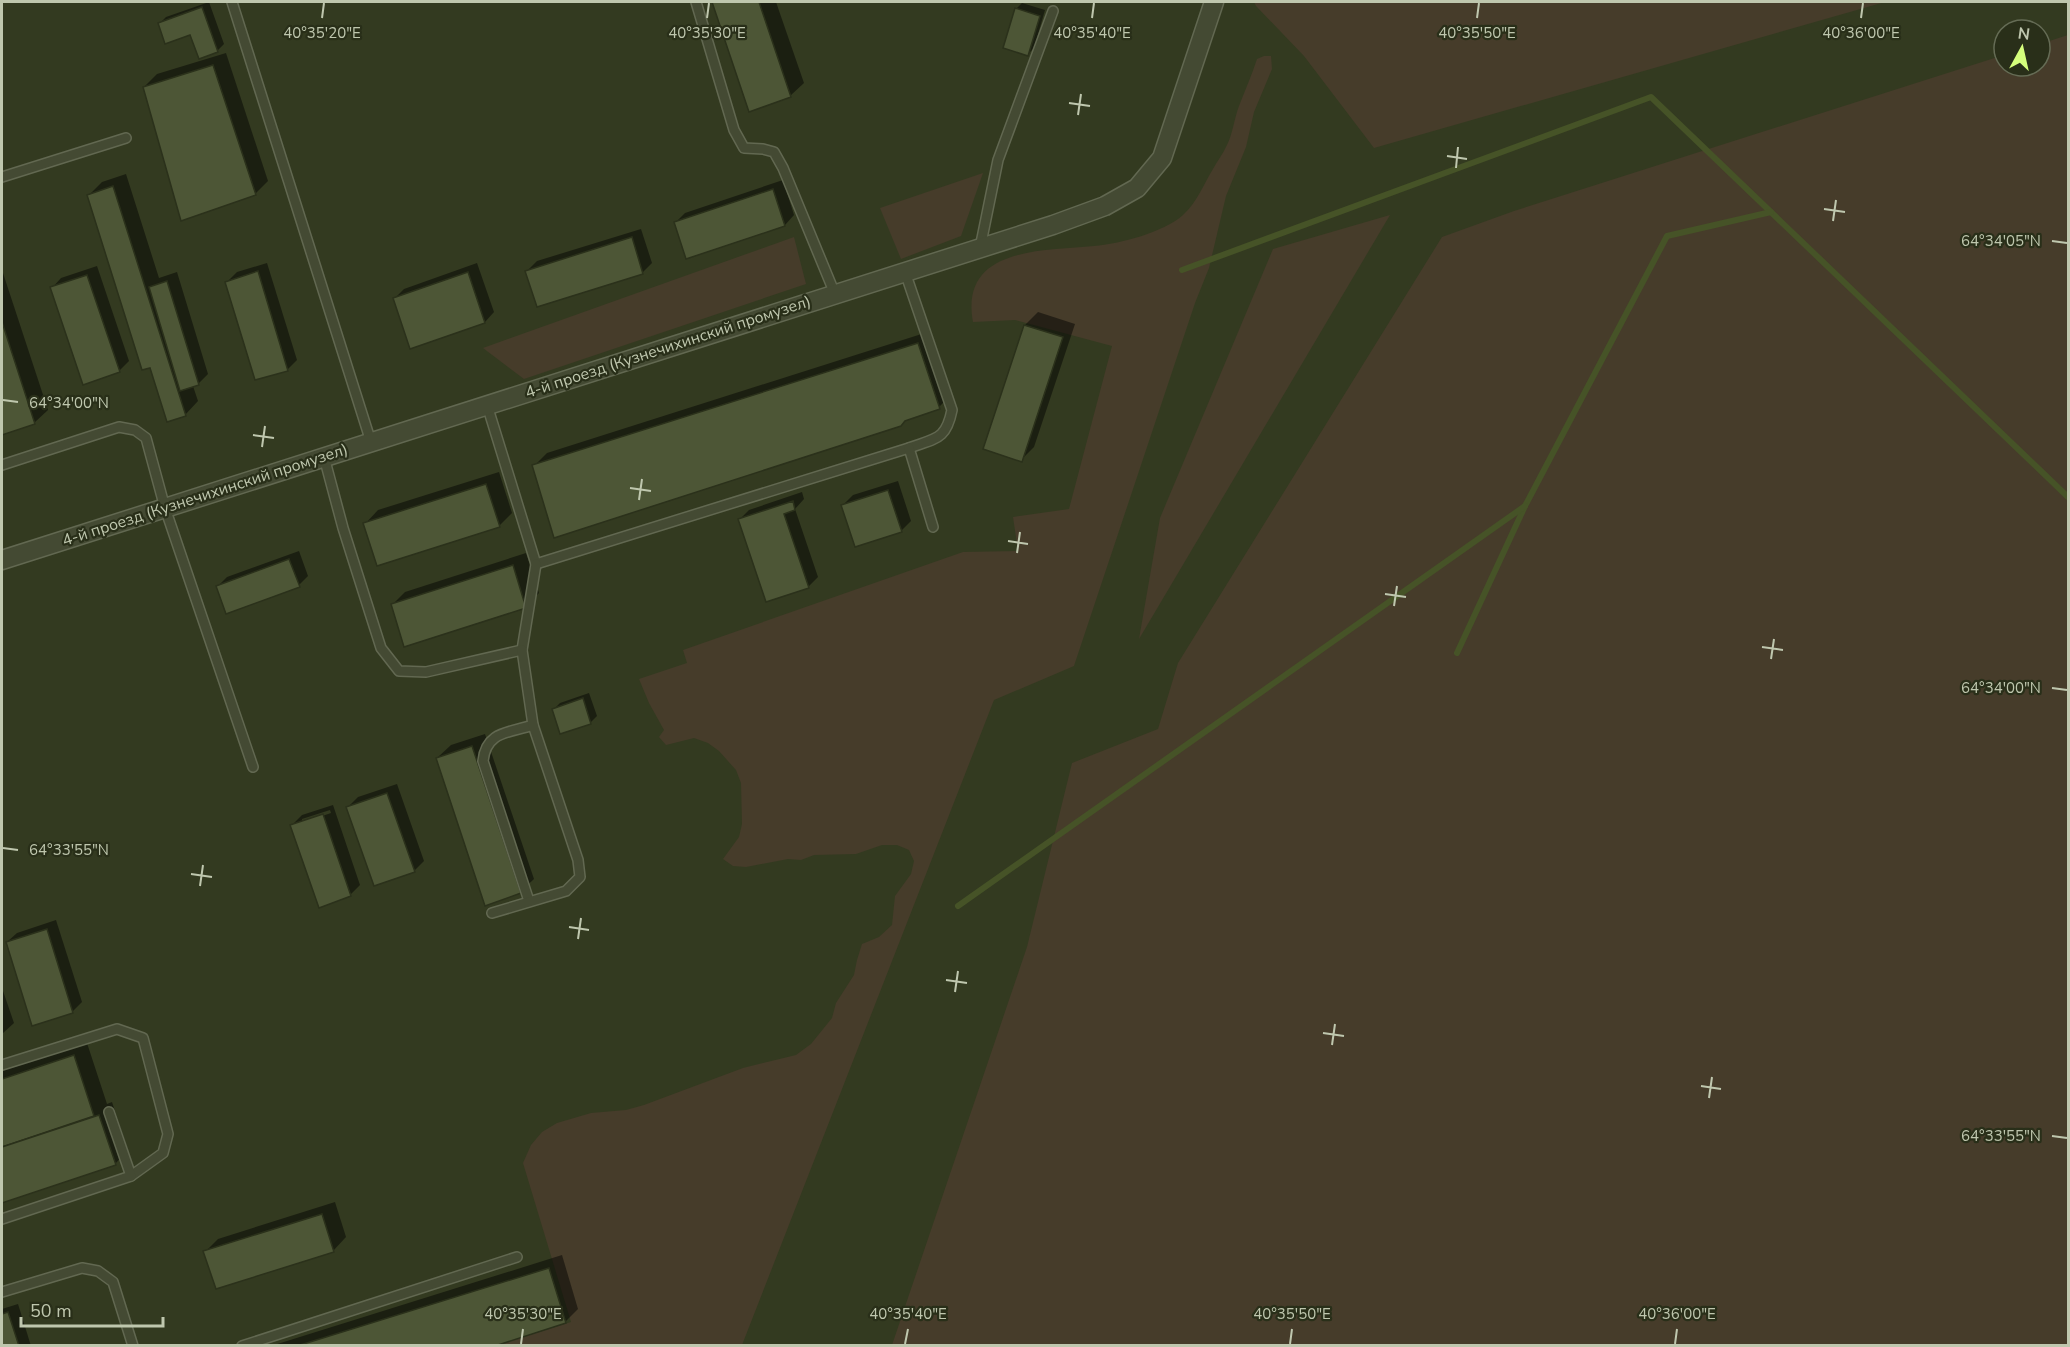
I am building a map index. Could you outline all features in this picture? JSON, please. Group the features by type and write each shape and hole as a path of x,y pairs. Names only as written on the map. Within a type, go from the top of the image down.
{"street":[{"name":"4-й проезд (Кузнечихинский промузел)","path":"2,560 1105,206 1137,188 1162,158 1214,2"}],"lane":[{"path":"232,2 371,442"},
{"path":"696,2 734,130 744,148 774,152 783,168 835,294"},
{"path":"980,248 998,160 1053,11"},
{"path":"2,177 126,138"},
{"path":"536,564 941,436 949,424 952,410 905,272"},
{"path":"487,405 536,564 522,651 534,725 579,860 580,877 566,891 492,913"},
{"path":"2,465 119,427 135,430 146,438 165,508 253,767"},
{"path":"909,448 933,527"},
{"path":"324,457 343,528 381,648 399,671 426,672 522,651"},
{"path":"529,901 483,761 484,748 493,737 534,725"},
{"path":"2,1065 117,1029 143,1038 168,1134 163,1152 131,1176 2,1219"},
{"path":"109,1112 131,1176"},
{"path":"242,1346 517,1257"},
{"path":"2,1292 82,1268 99,1271 113,1282 133,1346"}],"shaded area":[{"path":"1254,2 1885,2 1374,148 1304,56"},
{"path":"2068,35 2068,1345 892,1345 1027,947 1072,763 1158,729 1178,663 1442,237 1514,211 1992,59 1992,78 2052,78 2052,40"},
{"path":"1271,56 1272,69 1254,112 1246,147 1226,196 1209,268 1195,303 1074,666 994,700 742,1345 497,1345 571,1322 523,1163 531,1145 542,1132 557,1123 591,1113 626,1110 644,1105 743,1068 796,1055 811,1044 832,1018 836,1003 854,975 862,944 879,937 892,925 895,896 911,874 914,861 909,850 897,845 882,845 856,854 814,855 801,860 788,859 746,867 733,866 723,859 739,837 742,824 741,783 736,770 719,751 708,743 694,738 666,745 659,737 664,730 639,679 687,663 683,650 963,552 1018,551 1013,517 1069,509 1112,346 1015,320 973,322 972,297 979,279 992,266 1010,257 1030,252 1105,245 1129,240 1165,227 1183,215 1196,199 1225,148 1257,59"},
{"path":"983,173 961,236 901,259 880,208"},
{"path":"1390,215 1139,639 1160,518 1273,249"},
{"path":"794,237 806,284 524,379 483,348"}],"building":[{"path":"712,2 759,2 791,97 749,112"},
{"path":"202,7 218,52 199,59 190,35 165,44 158,23"},
{"path":"1015,8 1040,16 1028,56 1003,48"},
{"path":"213,65 256,195 181,221 143,87"},
{"path":"113,186 186,416 167,422 150,368 142,370 87,195"},
{"path":"773,189 785,226 686,259 674,222"},
{"path":"632,237 643,274 537,307 525,271"},
{"path":"258,271 288,371 255,380 225,282"},
{"path":"468,272 485,323 410,349 393,298"},
{"path":"87,275 120,372 83,385 50,287"},
{"path":"167,281 199,385 180,391 149,287"},
{"path":"2,322 35,424 2,435"},
{"path":"1024,325 1063,337 1022,462 983,449"},
{"path":"918,343 940,409 905,421 901,426 554,538 532,465"},
{"path":"486,484 500,527 377,566 363,523"},
{"path":"888,490 902,532 855,547 841,505"},
{"path":"793,501 795,510 784,514 809,588 766,602 738,519"},
{"path":"289,559 300,587 226,614 216,586"},
{"path":"513,565 526,608 404,647 391,604"},
{"path":"583,698 591,724 560,734 552,709"},
{"path":"472,746 521,893 485,906 436,758"},
{"path":"387,793 415,872 374,886 346,807"},
{"path":"323,814 351,896 319,908 290,825"},
{"path":"47,929 73,1013 32,1026 6,942"},
{"path":"74,1055 94,1116 2,1147 2,1079"},
{"path":"99,1115 116,1165 2,1203 2,1147"},
{"path":"322,1214 334,1252 216,1289 203,1251"},
{"path":"549,1268 566,1323 495,1346 297,1346"},
{"path":"8,1312 19,1346 2,1346 2,1314"}],"waterway":[{"path":"1182,270 1651,97 2068,497"},
{"path":"1457,653 1525,506 1667,236 1771,212"},
{"path":"958,906 1525,506"}]}
